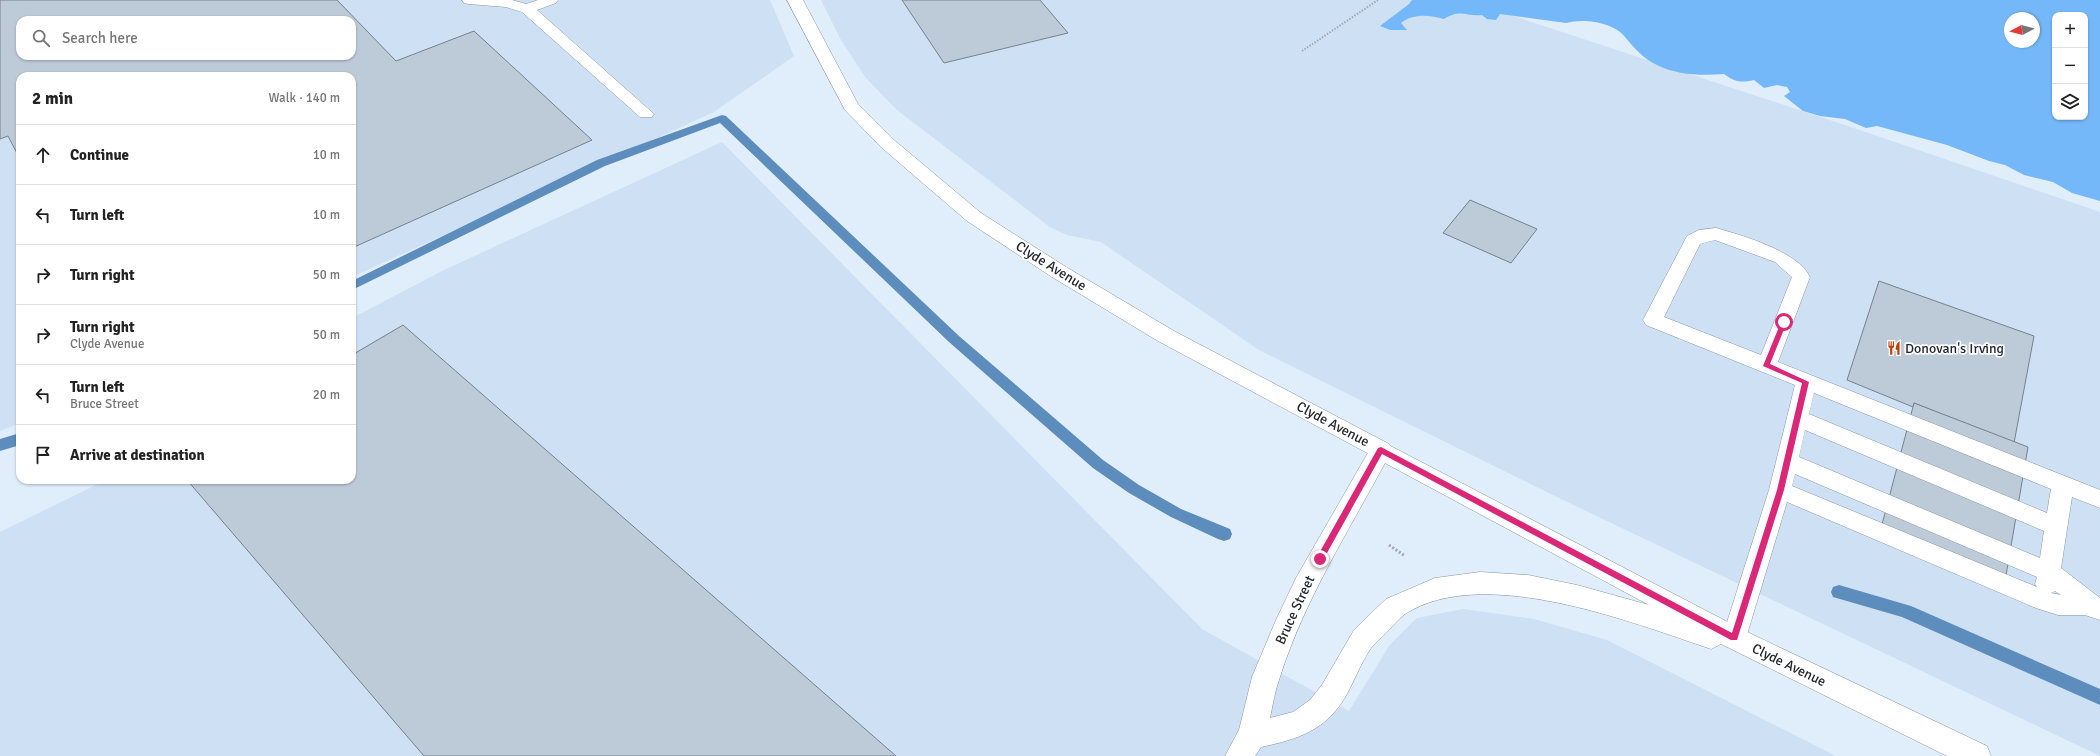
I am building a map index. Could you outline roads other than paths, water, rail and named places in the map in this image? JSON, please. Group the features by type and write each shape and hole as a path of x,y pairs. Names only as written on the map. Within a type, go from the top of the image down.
{"main road":[{"name":"Clyde Avenue","path":"795,0 851,106 888,144 974,217 1059,272 1166,336 1734,638 1977,756"},
{"name":"Bruce Street","path":"1246,746 1266,677 1285,628 1305,586 1381,450"},
{"path":"1246,746 1308,718 1326,702 1362,639 1377,619 1395,605 1419,593 1444,586 1493,583 1532,587 1625,610 1763,652"}],"lane":[{"path":"469,0 507,3 527,9 646,114"},
{"path":"527,9 551,0"},
{"path":"1767,366 1801,278 1798,271 1781,258 1716,234 1698,236 1693,240 1653,320 1806,382 2100,499"},
{"path":"1734,638 1780,490 1806,382"},
{"path":"1797,418 2056,526"},
{"path":"1786,461 2049,572 2096,608"},
{"path":"2044,600 2063,484"},
{"path":"1780,490 2044,600 2062,606 2074,603 2096,608"}],"waterway":[{"path":"356,284 601,163 722,118 783,178 954,339 1042,417 1098,464 1134,489 1176,513 1224,534"},
{"path":"0,445 16,440"},
{"path":"1839,592 1905,611 2100,697"}],"place":[{"name":"Donovan's Irving","path":"1894,348"}]}
